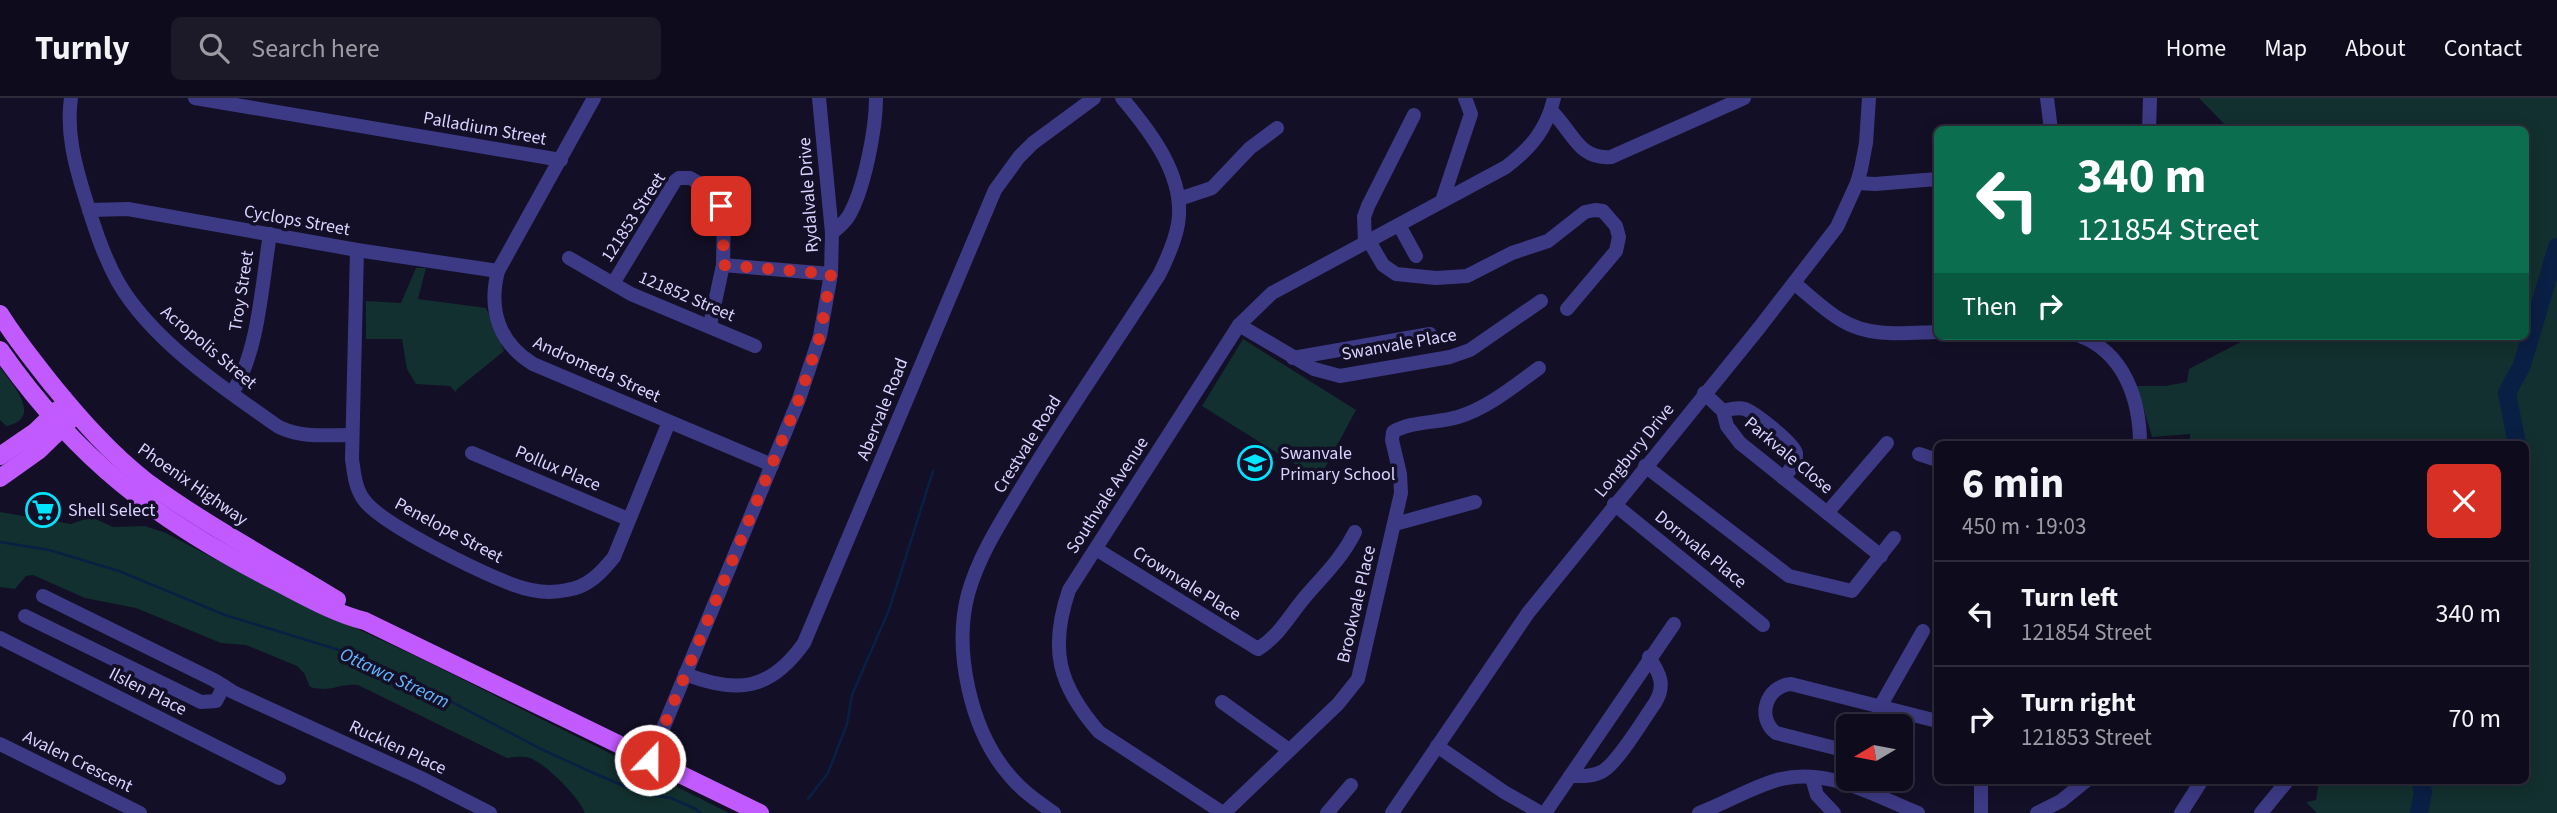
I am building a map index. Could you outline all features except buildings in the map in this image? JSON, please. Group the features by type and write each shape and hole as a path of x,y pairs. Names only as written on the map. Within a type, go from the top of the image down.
{"main road":[{"name":"Phoenix Highway","path":"0,314 15,339 94,435 147,481 214,527 337,600 365,621 760,813"},
{"name":"Phoenix Highway","path":"0,350 57,423 125,488 180,528 253,569 323,605 365,621"},
{"path":"24,384 37,411 33,427 24,441"},
{"path":"0,478 20,465 71,408"},
{"path":"0,456 57,423"}],"street":[{"name":"Acropolis Street","path":"71,98 70,136 89,210 107,260 134,307 167,342 232,393 286,430 308,435 351,435"},
{"name":"Palladium Street","path":"195,98 561,160"},
{"name":"Andromeda Street","path":"594,98 498,271 494,286 494,307 503,336 515,351 531,363 772,465"},
{"name":"Rydalvale Drive","path":"650,760 772,465 820,336 831,274 832,233 819,98"},
{"path":"832,233 848,216 857,194 869,157 876,98"},
{"name":"Abervale Road","path":"685,674 721,686 755,684 783,668 804,643 995,190 1033,143 1094,98"},
{"name":"Crestvale Road","path":"1054,813 1027,794 1007,774 992,751 972,702 963,653 963,620 968,596 992,537 1159,275 1173,245 1179,222 1179,199 1172,172 1138,117 1122,98"},
{"path":"1442,201 1471,114 1465,98"},
{"path":"1552,105 1585,152 1598,158 1611,157 1744,98"},
{"name":"Longbury Drive","path":"1392,813 1528,612 1837,227 1857,183 1866,143 1869,98"},
{"path":"2047,98 2050,126"},
{"path":"2149,126 2150,98"},
{"name":"Southvale Avenue","path":"1224,813 1099,732 1069,693 1060,669 1059,623 1069,590 1239,325 1272,293 1506,167 1536,140 1552,105"},
{"path":"1414,115 1364,217 1367,242 1384,265 1396,274 1436,278 1467,276 1512,253 1548,241 1585,212 1603,211 1616,226 1619,237 1616,251 1567,309"},
{"path":"1179,199 1212,188 1250,148 1277,128"},
{"name":"121853 Street","path":"614,282 675,181 679,178 690,178 704,186 724,213 723,265 710,325"},
{"path":"1857,183 1934,178"},
{"name":"Cyclops Street","path":"89,210 128,209 357,250 498,271"},
{"path":"1399,225 1416,256"},
{"name":"Troy Street","path":"232,393 241,379 250,354 270,234"},
{"name":"Penelope Street","path":"357,250 351,435 356,486 364,501 389,523 514,585 551,592 582,586 601,573 614,557 668,422"},
{"name":"121852 Street","path":"569,258 631,294 755,346"},
{"path":"723,265 831,274"},
{"path":"1794,283 1828,312 1856,328 1876,332 1934,332"},
{"name":"Swanvale Place","path":"1239,325 1314,369 1340,376 1450,357 1479,346 1541,301"},
{"name":"Swanvale Place","path":"1293,358 1430,334"},
{"path":"2091,340 2118,365 2129,383 2137,406 2140,441"},
{"name":"Brookvale Place","path":"1224,813 1338,704 1358,680 1401,493 1401,474 1392,435 1397,429 1444,421 1481,407 1539,368"},
{"name":"Parkvale Close","path":"1704,393 1723,411 1730,433 1881,556"},
{"path":"1723,411 1736,408 1751,412 1793,446 1796,456 1794,463 1783,478"},
{"name":"Parkvale Close","path":"1827,513 1887,443"},
{"name":"Pollux Place","path":"472,453 628,519"},
{"path":"1919,454 1934,459"},
{"path":"1645,466 1789,576 1852,592 1895,538"},
{"path":"1395,524 1475,502"},
{"name":"Dornvale Place","path":"1614,504 1763,625"},
{"name":"Crownvale Place","path":"1096,549 1258,649 1281,631 1304,598 1337,562 1355,532"},
{"name":"Rucklen Place","path":"43,596 225,687 490,813"},
{"path":"24,616 201,702 216,701 225,687"},
{"path":"1437,746 1504,792 1543,813 1674,624"},
{"path":"1881,705 1923,631"},
{"name":"Ilslen Place","path":"0,638 279,778"},
{"path":"1570,776 1586,777 1602,771 1612,763 1655,704 1661,694 1661,677 1649,657"},
{"path":"1836,749 1770,729 1766,713 1770,694 1776,688 1791,684 1934,719"},
{"path":"1222,702 1289,750"},
{"name":"Avalen Crescent","path":"0,744 140,813"},
{"path":"1699,813 1774,781 1790,777 1836,780"},
{"path":"1812,778 1817,795 1834,813"},
{"path":"1981,784 1981,813"},
{"path":"2037,813 2061,801 2082,784"},
{"path":"2181,813 2200,784"},
{"path":"2261,813 2285,784"},
{"path":"1327,813 1351,785"},
{"path":"1859,791 1884,806 1915,812"}],"green space":[{"path":"2199,98 2557,98 2557,813 2317,813 2306,802 2316,800 2319,784 2529,784 2529,441 2190,441 2190,434 2152,437 2137,386 2165,386 2187,382 2189,369 2244,340 2529,340 2529,126 2226,126"},
{"path":"416,268 426,268 418,299 486,308 504,351 456,390 457,393 450,386 416,384 407,369 402,339 366,339 366,301 401,303"},
{"path":"1243,339 1356,410 1319,479 1202,406"},
{"path":"0,367 17,391 24,408 23,416 17,422 6,426 0,420"},
{"path":"0,512 71,524 91,517 113,527 145,526 166,533 262,584 426,661 729,813 585,813 569,790 537,761 524,757 507,758 358,685 324,689 310,687 304,673 297,666 246,645 221,643 136,608 85,598 33,575 26,576 15,589 0,587"}],"waterway":[{"name":"Ottawa Stream","path":"2516,441 2507,393 2522,365 2557,247"},
{"path":"808,799 828,773 847,724 852,695 889,610 933,471"},
{"name":"Ottawa Stream","path":"0,542 49,550 119,571 225,615 349,653 410,680 541,749 589,771 640,793 671,798 700,813"},
{"name":"Ottawa Stream","path":"2419,813 2423,792 2421,784"}],"place":[{"name":"Swanvale Primary School","path":"1255,463"},
{"name":"Shell Select","path":"43,510"}],"route":[{"path":"650,760 799,399 820,336 831,274 723,265 724,213 721,206"}]}
